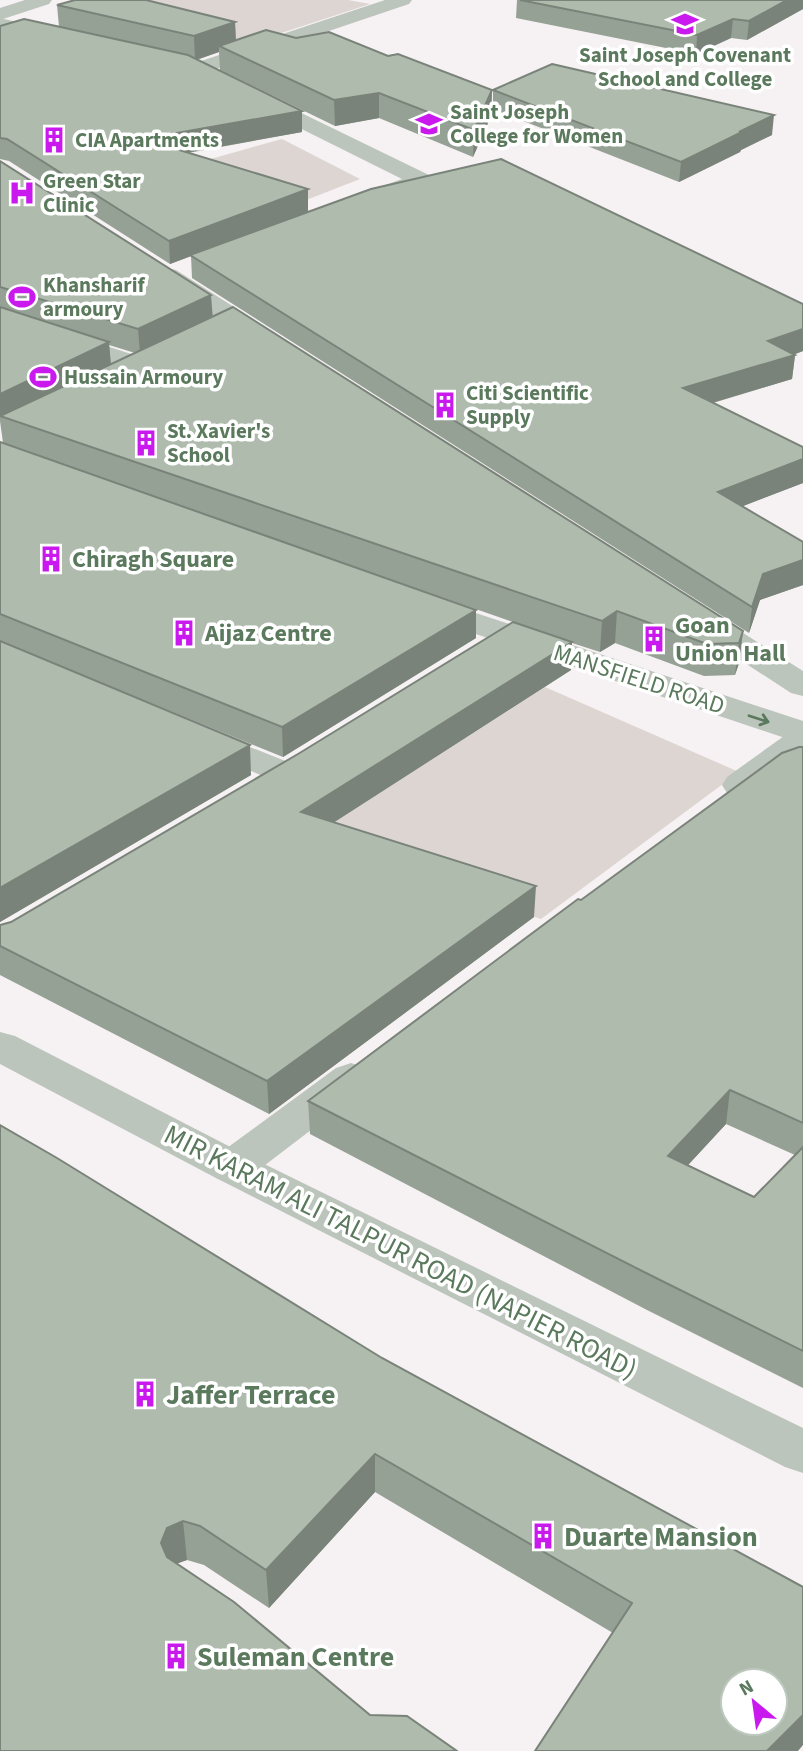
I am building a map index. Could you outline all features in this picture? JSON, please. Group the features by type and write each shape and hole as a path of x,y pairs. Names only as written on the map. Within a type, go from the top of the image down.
{"street":[{"path":"0,14 43,0"},
{"path":"358,204 421,180 189,67 403,0"},
{"path":"0,24 77,42"},
{"path":"169,268 225,325 291,355"},
{"path":"0,320 153,360 106,383"},
{"name":"MANSFIELD ROAD","path":"405,599 803,736"},
{"path":"678,606 803,686"},
{"path":"473,658 508,636"},
{"path":"173,727 297,767 249,795"},
{"path":"715,804 803,736"},
{"name":"MIR KARAM ALI TALPUR ROAD (NAPIER ROAD)","path":"0,1046 232,1167 803,1452"},
{"path":"232,1167 375,1060"}],"shaded area":[{"path":"120,0 348,0 370,4 239,47"},
{"path":"282,139 360,179 291,206 79,196"},
{"path":"545,687 739,772 541,919 361,861 317,833"}],"building":[{"path":"75,0 146,0 235,22 194,36 57,5"},
{"path":"520,0 787,0 749,21 733,19 697,35"},
{"path":"24,19 188,55 302,111 143,139 308,189 169,241 7,139 0,138 0,26"},
{"path":"266,30 296,38 329,32 388,56 398,54 492,90 474,130 379,93 334,100 219,46"},
{"path":"552,64 774,115 681,162 493,90"},
{"path":"501,159 803,304 803,329 768,341 795,355 683,388 803,447 803,459 718,492 803,542 803,560 763,574 752,607 190,255 371,189"},
{"path":"0,161 211,295 138,329 0,287"},
{"path":"0,307 109,342 0,394"},
{"path":"233,307 743,631 739,643 707,644 617,611 602,621 0,416"},
{"path":"0,442 476,610 282,727 0,614"},
{"path":"513,622 572,642 301,812 536,886 267,1081 0,946 0,925 11,922 298,754"},
{"path":"0,641 250,745 0,888"},
{"path":"803,747 803,1123 730,1090 668,1156 754,1197 803,1147 803,1351 308,1101 578,899 581,900 782,753"},
{"path":"0,1125 382,1358 803,1587 803,1715 789,1729 789,1667 719,1667 719,1737 781,1737 767,1751 535,1751 632,1603 375,1454 266,1570 200,1526 183,1521 167,1528 161,1543 167,1557 234,1602 370,1715 407,1716 457,1751 0,1751"}],"place":[{"name":"Saint Joseph Covenant School and College","path":"685,24"},
{"name":"Saint Joseph College for Women","path":"429,124"},
{"name":"CIA Apartments","path":"54,140"},
{"name":"Green Star Clinic","path":"22,193"},
{"name":"Khansharif armoury","path":"22,297"},
{"name":"Hussain Armoury","path":"43,377"},
{"name":"Citi Scientific Supply","path":"445,405"},
{"name":"St. Xavier's School","path":"146,443"},
{"name":"Chiragh Square","path":"51,559"},
{"name":"Aijaz Centre","path":"184,633"},
{"name":"Goan Union Hall","path":"654,639"},
{"name":"Jaffer Terrace","path":"145,1394"},
{"name":"Duarte Mansion","path":"543,1536"},
{"name":"Suleman Centre","path":"176,1656"}]}
